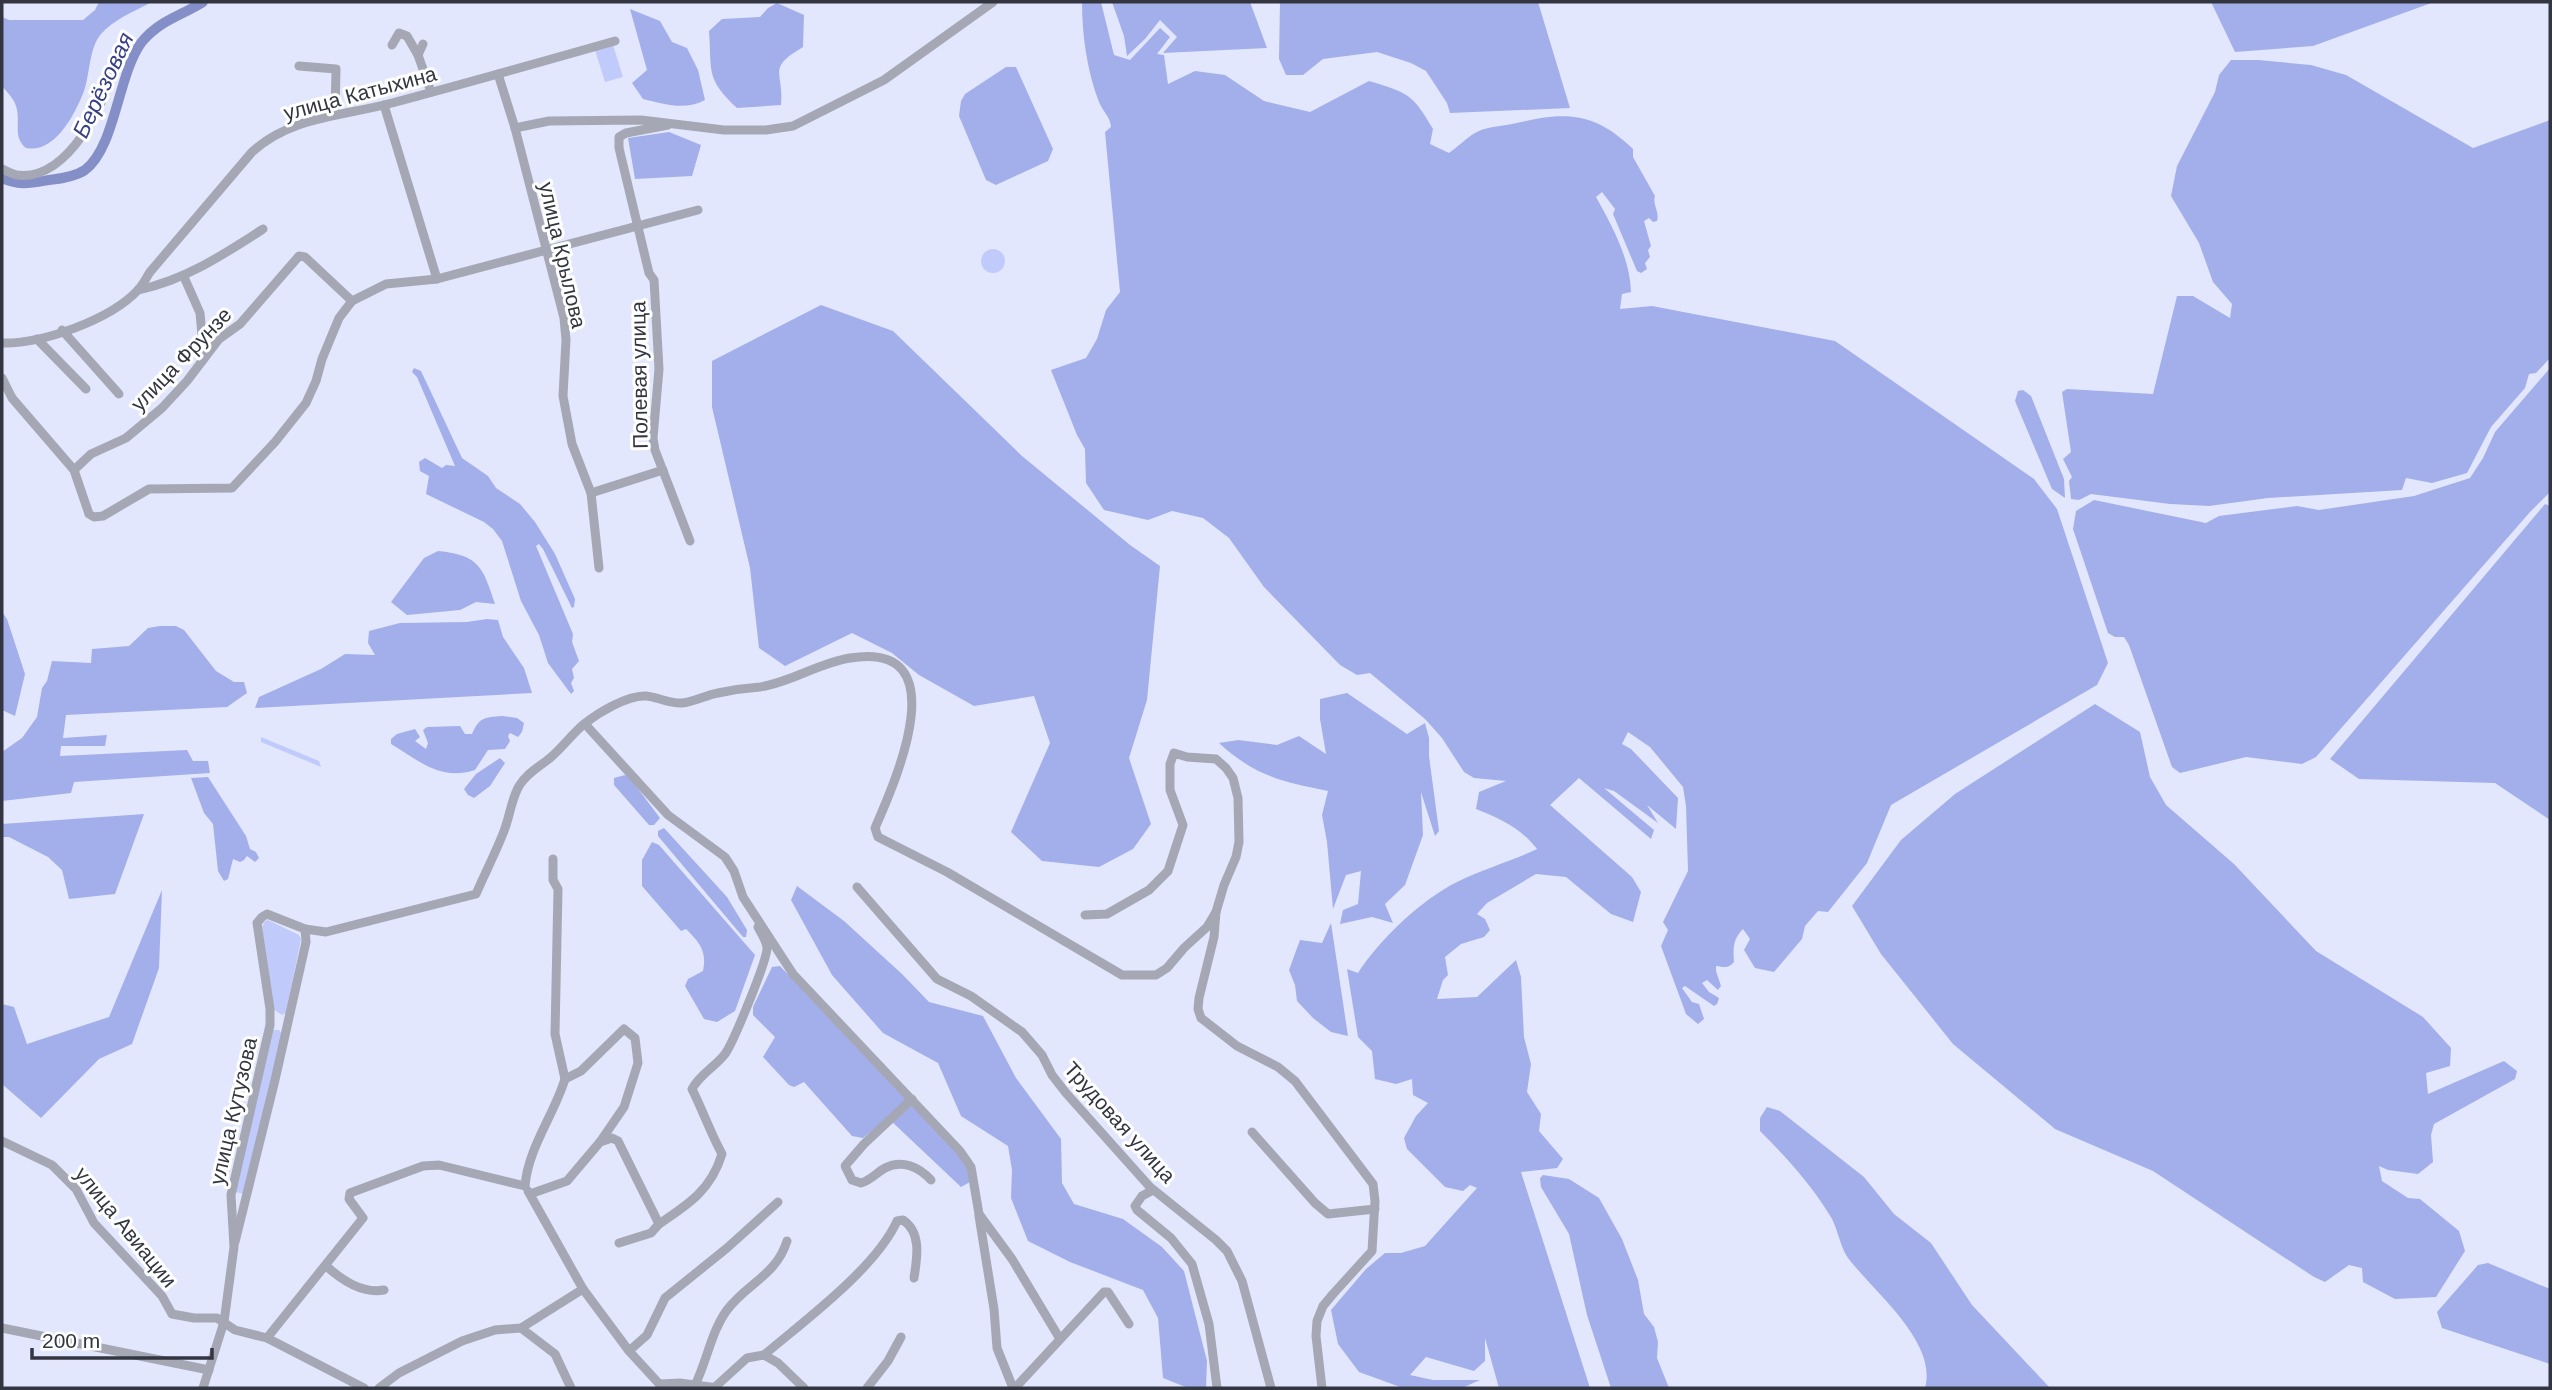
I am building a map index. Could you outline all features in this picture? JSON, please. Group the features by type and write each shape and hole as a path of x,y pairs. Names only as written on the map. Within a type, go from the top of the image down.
{"street":[{"path":"515,128 549,121 641,120 724,130 766,130 793,126 884,80 992,3"},
{"path":"392,46 399,33 407,36 418,55 431,92"},
{"name":"улица Катыхина","path":"2,343 37,339 107,313 138,290 150,272 252,152 265,140 282,131 335,114 384,105 615,41"},
{"path":"418,55 423,44"},
{"path":"2,169 19,175 34,173 65,157 98,111 117,61"},
{"path":"299,66 336,69 335,114"},
{"name":"улица Крылова","path":"498,74 515,128 565,329 563,396 572,444 590,492 598,568"},
{"path":"384,105 438,279"},
{"name":"Полевая улица","path":"672,122 626,133 620,137 621,162 649,273 654,280 659,369 653,438 655,450 690,541"},
{"path":"2,378 12,398 74,470 89,514 94,517 103,516 149,489 232,488 275,443 306,403 339,318 352,301 386,284 438,279 698,210"},
{"name":"улица Катыхина","path":"138,290 184,277 263,229"},
{"name":"улица Фрунзе","path":"74,470 91,454 126,438 162,408 219,340 240,324 299,256 305,257 352,301"},
{"path":"184,277 201,313 204,357"},
{"path":"62,330 119,394"},
{"path":"37,339 86,389"},
{"path":"590,492 663,470"},
{"path":"619,1243 651,1233 659,1224 683,1209 716,1173 722,1154 709,1132 707,1118 692,1089 726,1053 766,957 767,944 726,857 668,815 585,724 615,706 642,696 681,703 720,692 777,684 848,658 868,656 884,659 899,666 908,676 913,690 910,721 901,762 875,828 878,837 947,872 1122,975 1156,975 1167,968 1207,927 1216,912"},
{"name":"улица Кутузова","path":"234,1247 231,1195 270,1025 257,923 267,914 316,932 345,928 476,894 505,830 519,787 526,776 550,758 585,724"},
{"path":"1085,915 1107,914 1149,890 1168,871 1183,825 1170,790 1170,764 1174,753 1187,757 1216,759 1233,778 1238,798 1239,842 1216,912 1214,937 1199,998 1201,1018 1237,1046 1278,1067 1295,1081 1373,1184 1375,1209 1372,1251 1333,1294 1317,1321 1316,1336 1322,1388"},
{"path":"553,859 559,902 555,1034 565,1079 561,1093 540,1134 527,1190 583,1289 629,1351 662,1386 716,1387 747,1358 764,1355 847,1283 890,1236 897,1221 903,1220 909,1224 916,1238 918,1245 914,1278"},
{"name":"Трудовая улица","path":"858,887 937,979 971,996 1022,1032 1042,1055 1052,1075 1066,1093 1153,1190 1227,1251 1244,1290 1270,1388"},
{"path":"743,897 793,974 912,1099 971,1167 994,1309 997,1348 1014,1388 1104,1292 1108,1292 1129,1324"},
{"name":"улица Кутузова","path":"203,1388 224,1322 234,1247 287,1028 306,942 305,929"},
{"name":"улица Кутузова","path":"270,1025 287,1028"},
{"path":"267,1338 363,1218 349,1199 350,1193 423,1166 439,1165 527,1190 567,1181 600,1142 624,1107 638,1063 635,1038 624,1029 581,1071 565,1079"},
{"path":"912,1099 889,1124 864,1144 845,1166 852,1180 860,1183 872,1179 886,1168 903,1164 921,1170 931,1180"},
{"path":"1252,1132 1328,1214 1375,1209"},
{"path":"600,1142 612,1138 618,1140 659,1224"},
{"name":"улица Авиации","path":"2,1141 52,1165 76,1189 94,1223 162,1296 172,1314 217,1318 235,1330 267,1338 363,1388"},
{"path":"1153,1190 1142,1196 1135,1206 1171,1238 1192,1264 1209,1324 1217,1388"},
{"path":"629,1351 647,1335 665,1298 778,1202"},
{"path":"979,1214 1012,1259 1060,1339"},
{"path":"695,1385 706,1353 728,1309 767,1275 784,1253 787,1241"},
{"path":"326,1266 352,1286 375,1292 384,1290"},
{"path":"379,1388 399,1373 462,1341 495,1330 522,1328 583,1289"},
{"path":"2,1328 209,1370"},
{"path":"522,1328 555,1354 571,1388"},
{"path":"867,1388 888,1361 901,1337"},
{"path":"764,1355 778,1363 804,1388"}],"shaded area":[{"path":"99,2 152,2 118,20 101,34 92,54 84,91 69,121 55,139 46,145 26,148 18,135 15,103 2,86 2,17 9,20 83,20 95,10"},
{"path":"1082,2 1101,2 1114,55 1130,60 1160,28 1170,37 1157,54 1164,55 1168,84 1195,71 1225,75 1264,101 1310,112 1369,81 1401,92 1414,101 1433,129 1430,144 1449,153 1479,131 1548,117 1577,117 1604,127 1633,149 1633,157 1655,196 1658,214 1657,221 1653,222 1649,218 1644,221 1651,246 1648,250 1650,257 1645,263 1647,269 1641,273 1637,271 1613,214 1615,209 1602,192 1596,197 1624,255 1630,279 1631,292 1622,294 1620,309 1652,306 1835,341 2034,479 2057,509 2108,663 2097,685 1891,805 1867,863 1828,912 1818,911 1805,926 1802,939 1774,972 1755,968 1744,950 1750,939 1743,929 1734,944 1734,962 1728,967 1716,966 1721,986 1718,990 1707,980 1702,983 1709,992 1719,998 1717,1004 1714,1006 1685,986 1682,988 1692,1002 1699,1004 1704,1019 1698,1024 1686,1014 1661,946 1668,930 1663,922 1688,871 1683,787 1650,747 1628,732 1622,744 1631,749 1678,798 1676,829 1647,805 1658,823 1614,791 1604,788 1654,830 1651,839 1579,778 1550,805 1632,877 1641,892 1633,922 1611,914 1566,877 1536,874 1487,903 1477,914 1485,919 1490,930 1484,937 1461,944 1445,957 1448,975 1443,980 1437,999 1477,997 1516,960 1521,977 1524,1037 1531,1064 1527,1092 1541,1114 1539,1131 1563,1159 1557,1168 1521,1172 1590,1388 1499,1388 1485,1338 1485,1361 1474,1371 1426,1357 1410,1375 1433,1380 1480,1380 1462,1388 1403,1388 1359,1372 1338,1344 1331,1310 1366,1269 1385,1253 1401,1253 1425,1246 1477,1188 1470,1185 1463,1191 1445,1187 1407,1149 1404,1138 1416,1116 1428,1103 1413,1095 1412,1079 1396,1084 1375,1079 1372,1051 1358,1037 1347,969 1358,973 1402,922 1443,890 1467,877 1537,849 1517,829 1476,809 1479,792 1506,781 1474,778 1464,772 1442,738 1425,719 1370,673 1357,675 1340,665 1264,587 1229,538 1203,518 1172,511 1148,520 1104,510 1086,483 1085,449 1051,370 1086,358 1097,339 1106,310 1120,292 1105,132 1111,127 1099,102 1088,65"},
{"path":"1112,2 1250,2 1267,48 1163,53 1177,37 1160,20 1127,56 1124,36"},
{"path":"1280,2 1538,2 1570,108 1450,113 1447,103 1426,71 1377,52 1323,59 1303,75 1286,75 1279,59"},
{"path":"2211,2 2434,2 2313,46 2235,52"},
{"path":"777,3 804,15 803,47 784,61 779,72 781,105 737,108 720,89 712,73 709,31 722,19 760,17"},
{"path":"630,9 660,21 672,42 687,48 698,70 705,100 682,106 643,99 632,83 647,70"},
{"path":"613,45 623,77 605,82 595,50"},
{"path":"2231,60 2311,65 2346,75 2473,148 2550,120 2550,358 2536,373 2529,374 2525,388 2491,427 2467,473 2432,483 2406,478 2402,490 2268,498 2209,506 2091,494 2079,500 2071,499 2069,481 2072,477 2063,459 2071,452 2062,392 2067,389 2153,394 2177,296 2193,296 2230,318 2232,304 2213,282 2199,243 2171,196 2177,166 2215,92 2219,75"},
{"path":"1006,67 1016,67 1053,149 1048,161 996,185 986,180 959,116 965,94"},
{"path":"669,132 701,145 692,176 635,179 628,138"},
{"path":"993,249 1002,252 1005,261 1002,270 993,273 984,270 981,261 984,252"},
{"path":"821,305 893,331 1022,456 1130,545 1160,566 1147,700 1129,758 1151,824 1133,849 1099,867 1042,861 1011,832 1050,743 1034,696 974,706 919,675 892,653 852,633 785,666 759,648 750,568 712,407 712,361"},
{"path":"414,368 421,371 462,458 488,476 496,488 520,504 555,554 575,599 572,608 543,549 539,544 536,546 573,634 572,642 579,661 572,669 574,678 571,683 574,691 571,694 548,663 539,635 521,601 502,541 484,522 426,494 429,476 420,471 419,462 425,458 442,468 446,465 455,466 417,377 412,372"},
{"path":"2550,368 2550,492 2316,757 2302,764 2246,757 2180,773 2172,767 2129,645 2124,637 2115,637 2108,633 2073,529 2076,511 2094,500 2206,523 2219,516 2297,506 2319,510 2414,496 2470,478 2495,432"},
{"path":"2023,390 2031,396 2064,479 2065,498 2052,489 2015,401 2018,391"},
{"path":"2545,504 2550,506 2550,820 2495,783 2359,779 2330,759"},
{"path":"438,551 463,556 477,565 483,572 495,604 476,602 460,610 407,615 391,602 424,558"},
{"path":"2,612 7,619 25,674 15,716 2,710"},
{"path":"498,620 503,637 524,668 532,693 255,708 259,697 321,669 345,654 375,655 368,643 369,631 400,623"},
{"path":"176,626 184,630 216,671 234,682 244,682 247,693 227,707 66,715 63,738 107,735 105,746 61,746 60,756 187,750 193,761 208,761 210,773 74,782 71,793 2,801 2,752 22,738 37,717 42,688 47,681 52,661 91,663 92,649 129,646 148,628"},
{"path":"1347,693 1407,734 1425,723 1429,738 1439,831 1435,836 1421,792 1423,835 1405,885 1385,904 1393,923 1372,917 1340,924 1343,910 1358,904 1361,871 1346,875 1333,909 1322,815 1328,791 1270,776 1245,763 1219,743 1238,740 1277,745 1299,736 1326,754 1320,719 1320,699"},
{"path":"2095,704 2140,732 2150,777 2166,805 2234,864 2316,951 2423,1017 2451,1048 2450,1066 2426,1073 2428,1094 2504,1061 2517,1071 2515,1079 2434,1124 2431,1135 2433,1162 2418,1174 2388,1170 2379,1166 2382,1181 2408,1198 2420,1199 2459,1231 2465,1251 2436,1297 2395,1299 2363,1282 2362,1268 2349,1265 2325,1282 2153,1171 2055,1129 1953,1044 1881,954 1852,906 1901,840 1955,794"},
{"path":"502,716 517,718 524,723 522,732 518,737 510,733 510,741 505,749 488,750 475,770 451,773 430,768 391,744 391,739 397,734 415,729 420,737 415,741 426,749 428,743 423,730 427,727 460,726 465,734 472,734 483,719"},
{"path":"261,737 319,761 321,767 261,742"},
{"path":"500,758 505,763 490,786 474,798 468,795 464,789 476,774"},
{"path":"625,775 660,818 654,825 649,825 614,785 614,778"},
{"path":"208,777 246,836 250,849 256,852 259,858 255,862 247,856 240,862 233,859 228,879 224,881 218,871 213,824 204,813 191,778"},
{"path":"144,814 115,894 69,899 62,870 48,857 9,837 2,837 2,824"},
{"path":"664,828 727,897 747,930 746,937 743,937 658,836 658,831"},
{"path":"652,842 659,845 755,955 735,1011 717,1022 704,1019 685,986 688,979 703,971 704,958 701,948 686,929 681,931 642,886 642,860"},
{"path":"797,886 844,921 929,1002 983,1016 1016,1078 1061,1139 1062,1183 1074,1204 1123,1219 1162,1247 1184,1271 1207,1361 1206,1388 1188,1388 1163,1378 1158,1318 1143,1290 1070,1262 1028,1241 1011,1198 1012,1170 1008,1146 961,1116 938,1063 883,1033 832,975 791,900"},
{"path":"162,890 159,968 132,1044 99,1059 41,1118 2,1084 2,1004 14,1007 27,1044 109,1017"},
{"path":"268,920 299,935 301,939 286,1013 282,1015 273,1009 262,927"},
{"path":"1331,923 1348,1036 1331,1032 1297,1001 1289,970 1300,940 1322,943"},
{"path":"780,966 968,1165 970,1182 961,1187 888,1118 863,1138 852,1136 804,1082 794,1087 789,1085 763,1057 775,1037 753,1015 753,1007 772,967"},
{"path":"273,1030 279,1030 282,1034 245,1194 235,1192"},
{"path":"1767,1107 1780,1111 1864,1177 1894,1214 1931,1243 1972,1305 2050,1388 1925,1388 1926,1371 1922,1353 1913,1335 1848,1258 1832,1219 1814,1192 1760,1131 1760,1118"},
{"path":"1543,1175 1569,1179 1599,1198 1622,1239 1638,1280 1644,1314 1654,1327 1658,1342 1657,1358 1669,1388 1611,1388 1587,1315 1569,1234 1541,1187 1540,1178"},
{"path":"2488,1263 2550,1289 2550,1364 2442,1328 2437,1312 2478,1265"}],"waterway":[{"name":"Берёзовая","path":"2,178 30,183 67,177 85,170 95,160 103,145 127,73 141,43 162,24 203,2"}]}
